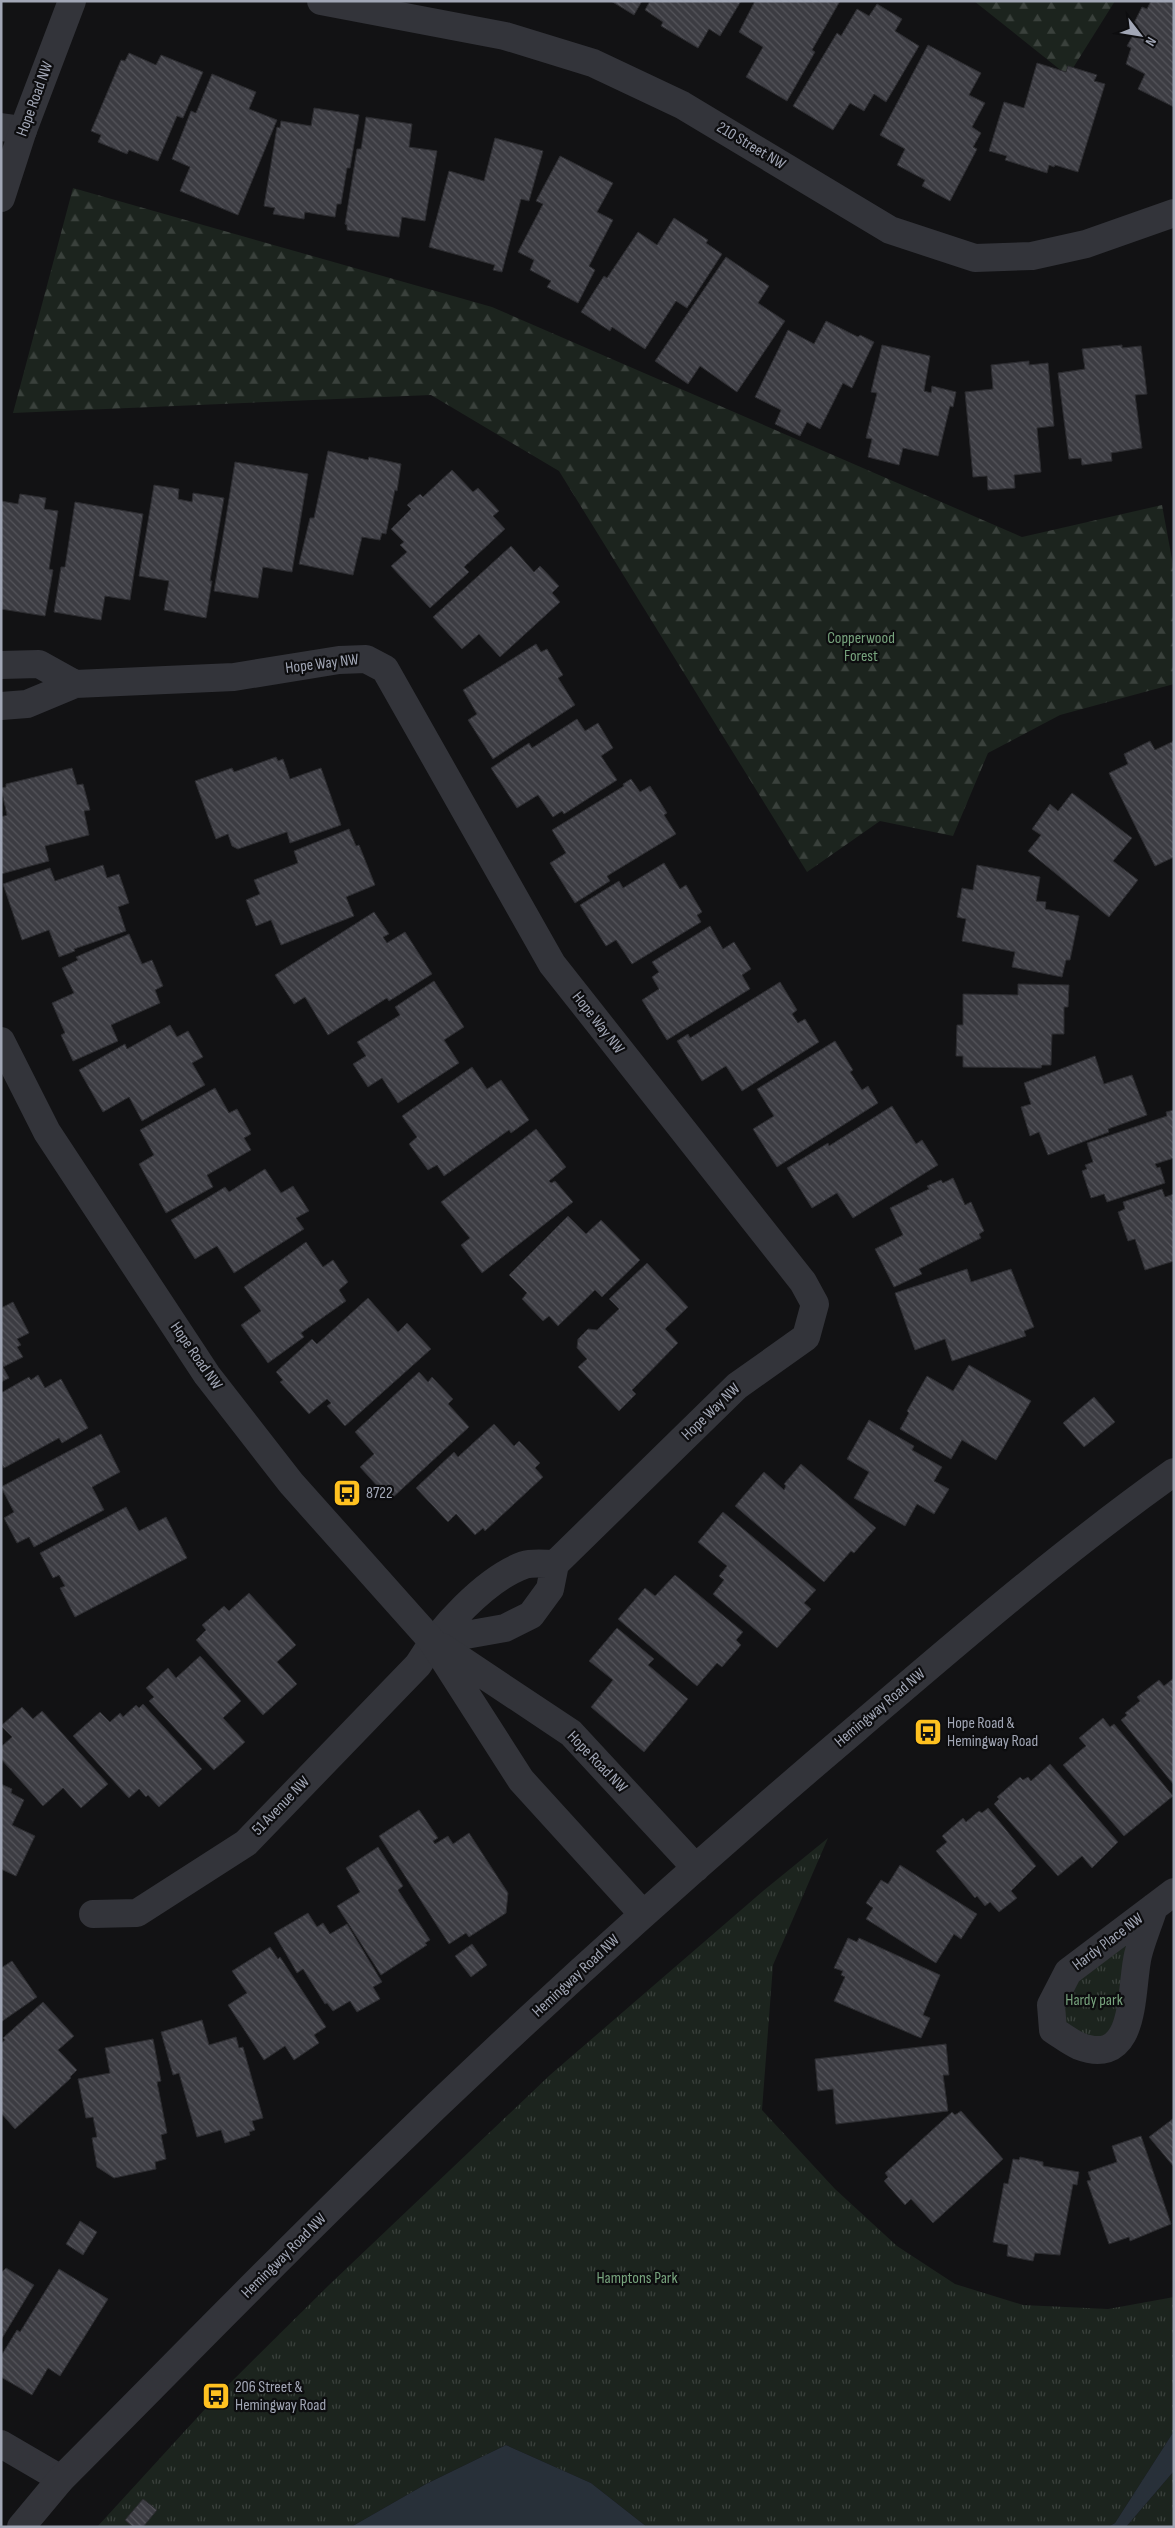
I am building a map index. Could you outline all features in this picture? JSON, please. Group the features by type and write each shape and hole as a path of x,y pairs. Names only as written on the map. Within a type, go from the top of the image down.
{"street":[{"name":"Hope Road NW","path":"1,198 12,128 72,1"},
{"name":"210 Street NW","path":"321,1 504,36 593,63 682,105 890,230 975,258 1032,256 1086,244 1174,212"},
{"name":"Hope Way NW","path":"1,706 27,704 75,684 234,677 339,660 366,659 385,669 552,964 803,1282 815,1304 806,1337 737,1386 555,1564"},
{"path":"1,665 39,664 75,684"},
{"name":"Hope Road NW","path":"1,1041 47,1132 207,1375 291,1483 432,1641 521,1780 643,1914"},
{"name":"Hemingway Road NW","path":"21,2527 61,2479 377,2163 643,1914 950,1649 1118,1512 1174,1472"},
{"path":"526,1564 555,1564 550,1589 531,1615 505,1628 432,1641 495,1579 526,1564"},
{"name":"Hope Road NW","path":"432,1641 571,1733 696,1868"},
{"name":"51 Avenue NW","path":"93,1914 137,1913 246,1843 418,1665 432,1641"},
{"name":"Hardy Place NW","path":"1164,1900 1138,1956 1129,2023 1116,2044 1100,2051 1079,2046 1053,2030 1050,2005 1068,1972 1164,1900"},
{"path":"1,2444 61,2479"}],"green space":[{"path":"974,1 1115,1 1068,76"},
{"name":"Copperwood Forest","path":"73,188 492,307 1022,537 1162,505 1174,570 1174,684 1060,715 988,753 953,836 880,821 807,872 559,471 431,395 13,413"},
{"name":"Hamptons Park","path":"828,1838 773,1965 762,2110 835,2189 897,2246 955,2284 1023,2305 1108,2309 1174,2297 1174,2431 1115,2523 1108,2527 647,2527 591,2483 506,2445 426,2484 351,2527 97,2527 216,2397 329,2285 550,2075 763,1891"},
{"name":"Hardy park","path":"1129,1928 1131,2009 1100,2051 1059,2034 1068,1972"},
{"path":"1174,2471 1174,2527 1126,2527"}],"shaded area":[{"path":"1174,2431 1174,2471 1126,2527 1108,2527 1115,2523"},
{"path":"506,2445 591,2483 647,2527 351,2527 426,2484"}],"building":[{"path":"611,1 642,1 634,15"},
{"path":"650,1 741,1 720,36 709,29 698,48 661,26 663,22 645,10"},
{"path":"755,1 840,1 812,50 815,52 787,101 746,77 763,47 739,32"},
{"path":"1151,1 1174,1 1174,107 1138,89 1145,74 1126,64 1131,48 1127,46 1138,26 1134,23 1142,7 1147,9"},
{"path":"877,4 902,19 895,31 919,46 886,102 874,94 864,111 850,103 833,130 793,106 837,33 841,36 857,9 869,16"},
{"path":"928,45 981,73 969,95 985,103 972,127 981,133 973,147 977,149 950,201 922,186 925,180 897,165 905,149 880,135"},
{"path":"129,53 156,65 161,55 203,72 183,118 177,116 158,161 129,150 127,154 98,142 101,135 91,131 121,60 125,61"},
{"path":"1037,63 1066,72 1068,66 1097,75 1094,81 1105,84 1078,172 1049,165 1047,173 1005,160 1007,156 989,151 1004,102 1024,108"},
{"path":"212,74 256,92 249,109 277,120 238,215 180,191 190,167 172,159 191,111 196,113"},
{"path":"314,108 359,115 350,168 347,168 341,204 337,204 335,217 305,212 304,219 273,214 275,208 264,206 277,127 280,128 281,121 311,126"},
{"path":"366,117 412,124 409,147 437,151 425,221 402,217 399,237 347,230 347,225 345,224 357,149 361,149"},
{"path":"495,138 543,151 529,201 521,199 502,272 493,270 495,265 429,247 449,171 484,181"},
{"path":"560,156 613,183 597,212 613,220 589,266 595,270 578,303 547,287 551,281 530,270 534,260 518,252 543,204 536,201"},
{"path":"674,218 708,240 706,243 722,254 687,308 676,301 645,349 612,327 610,331 581,312 604,276 607,278 638,232 657,245"},
{"path":"726,257 769,286 758,303 785,321 737,392 700,366 688,384 655,361"},
{"path":"826,321 858,337 860,335 874,342 852,388 843,383 820,429 807,422 800,436 775,424 781,410 755,397 788,330 814,344"},
{"path":"882,345 930,356 924,391 931,393 932,386 956,392 953,407 950,406 938,456 903,448 899,465 868,457 872,439 866,438 877,393 871,392"},
{"path":"1122,345 1122,348 1141,346 1147,394 1135,395 1142,448 1111,453 1112,461 1082,465 1081,458 1069,459 1058,373 1085,369 1082,349"},
{"path":"1029,361 1029,365 1048,363 1054,426 1037,428 1041,472 1014,475 1015,488 988,490 987,476 973,477 965,392 993,389 991,365"},
{"path":"328,451 368,460 369,457 401,464 397,491 395,490 386,534 382,533 380,540 362,537 353,575 299,564 310,518 314,518"},
{"path":"235,462 308,474 292,572 263,567 258,598 214,591"},
{"path":"452,470 473,492 478,488 499,511 493,516 505,529 464,567 469,572 430,608 391,566 407,552 400,545 404,542 391,529 411,509 407,505 420,494 423,497"},
{"path":"154,485 179,489 178,499 192,502 193,493 224,498 210,581 212,581 206,618 164,610 169,581 139,576"},
{"path":"20,494 46,498 44,509 58,511 49,569 53,570 45,616 1,609 1,501 18,504"},
{"path":"75,502 143,514 130,600 105,596 101,620 54,612 61,567 65,567"},
{"path":"511,546 534,572 540,566 559,586 552,593 560,602 500,657 479,634 462,649 433,617"},
{"path":"536,644 541,652 547,649 563,675 558,678 575,705 493,759 468,720 477,714 463,690"},
{"path":"577,719 585,731 598,723 613,748 601,756 617,780 564,814 562,811 553,817 538,795 517,808 491,768 529,743 532,748"},
{"path":"1150,741 1155,750 1174,741 1174,857 1155,866 1109,773 1128,764 1124,754"},
{"path":"276,757 278,761 283,759 290,779 321,768 341,825 290,843 287,832 238,849 232,846 228,834 216,839 195,781 232,768 234,772"},
{"path":"72,768 77,785 83,784 90,810 84,811 89,835 45,846 49,861 1,874 1,817 7,815 1,788 6,787 6,784"},
{"path":"631,779 640,792 650,786 667,813 664,815 676,834 607,876 610,881 575,903 550,863 566,853 552,830 624,786 623,784"},
{"path":"1072,793 1132,838 1113,861 1138,880 1109,917 1028,851 1041,835 1032,829 1050,804 1058,811"},
{"path":"349,829 356,846 359,845 375,885 346,897 354,916 281,945 271,920 256,926 246,900 260,894 254,880 298,863 294,851"},
{"path":"664,863 680,889 686,885 702,912 697,915 701,922 632,964 616,940 606,946 580,905 619,881 623,888"},
{"path":"103,865 107,878 119,874 129,903 118,907 126,931 74,949 75,951 59,957 49,930 22,940 3,884 50,868 55,881"},
{"path":"977,865 1040,877 1036,901 1046,902 1045,909 1079,916 1070,960 1066,960 1062,977 1012,967 1015,952 962,941 966,919 957,917 962,888 973,890"},
{"path":"374,912 389,934 383,937 387,943 405,932 432,974 389,1001 387,998 328,1035 305,997 294,1004 275,975"},
{"path":"710,926 723,949 734,942 751,969 742,975 750,989 667,1040 642,1000 659,989 652,977 659,972 652,962"},
{"path":"129,934 142,964 152,960 163,986 155,990 160,1003 111,1025 118,1041 73,1061 61,1035 65,1033 52,1003 74,993 62,968 78,960 76,957"},
{"path":"434,981 464,1027 444,1040 459,1063 398,1103 382,1078 368,1087 353,1064 366,1056 357,1042 400,1015 395,1007"},
{"path":"780,982 797,1010 792,1014 798,1023 805,1019 819,1042 742,1091 726,1066 702,1081 677,1041 688,1034 690,1038"},
{"path":"1018,984 1069,985 1068,1007 1064,1007 1064,1034 1052,1034 1051,1065 1042,1065 1041,1068 963,1067 963,1056 956,1056 957,1025 963,1025 963,994 1018,995"},
{"path":"170,1025 177,1037 188,1031 203,1057 192,1063 205,1085 142,1121 129,1097 103,1112 79,1070 125,1044 127,1049"},
{"path":"835,1041 853,1070 850,1072 862,1090 868,1086 878,1103 777,1167 753,1129 774,1116 757,1089"},
{"path":"1095,1056 1104,1084 1132,1075 1147,1115 1108,1129 1109,1132 1048,1155 1039,1132 1030,1136 1021,1107 1031,1104 1024,1083"},
{"path":"472,1067 487,1089 501,1080 529,1120 511,1133 509,1130 444,1176 437,1165 428,1170 409,1144 417,1137 402,1116"},
{"path":"215,1088 229,1113 237,1109 251,1134 244,1138 251,1150 207,1175 213,1187 166,1213 139,1164 154,1155 140,1130"},
{"path":"892,1106 916,1144 922,1140 938,1165 853,1218 837,1193 812,1208 787,1168 828,1143 829,1146"},
{"path":"1174,1110 1174,1158 1155,1164 1157,1168 1160,1167 1165,1183 1107,1202 1104,1194 1091,1198 1082,1171 1087,1169 1085,1165 1093,1162 1087,1143 1167,1116 1166,1112"},
{"path":"536,1129 566,1167 549,1181 551,1183 555,1181 573,1202 482,1273 461,1245 470,1238 441,1202"},
{"path":"265,1169 281,1193 293,1186 309,1211 296,1218 304,1229 234,1273 217,1246 195,1259 171,1220 225,1187 229,1192"},
{"path":"953,1178 965,1205 971,1202 984,1231 979,1234 981,1238 919,1269 922,1274 894,1287 875,1249 903,1235 890,1208 929,1189 927,1186 941,1180 943,1183"},
{"path":"1162,1189 1165,1197 1174,1194 1174,1261 1145,1270 1135,1239 1128,1241 1118,1212 1125,1209 1123,1202"},
{"path":"568,1216 586,1234 601,1220 640,1260 602,1297 595,1290 558,1326 549,1316 543,1321 522,1299 527,1293 509,1275"},
{"path":"306,1242 323,1267 333,1260 348,1282 339,1290 346,1301 301,1333 304,1337 268,1363 241,1325 261,1311 244,1287"},
{"path":"647,1263 688,1307 665,1329 678,1343 632,1390 636,1394 619,1411 578,1367 587,1359 577,1348 578,1339 588,1329 597,1330 619,1309 609,1299"},
{"path":"967,1269 971,1282 1011,1269 1034,1327 1024,1331 1026,1336 952,1361 945,1339 915,1350 895,1293"},
{"path":"368,1298 398,1332 407,1323 431,1349 345,1426 327,1406 331,1403 327,1399 309,1414 280,1382 283,1380 276,1372 312,1339 317,1344"},
{"path":"13,1302 29,1333 17,1339 21,1345 17,1347 23,1357 3,1367 9,1378 1,1382 1,1308"},
{"path":"969,1365 1031,1401 996,1460 962,1440 951,1459 900,1429 909,1413 907,1411 927,1376 953,1391"},
{"path":"419,1372 428,1382 432,1377 453,1399 448,1404 469,1427 390,1500 360,1467 374,1454 355,1432"},
{"path":"38,1375 45,1388 61,1379 88,1428 62,1443 59,1438 4,1468 1,1463 1,1393 29,1377 31,1380"},
{"path":"1094,1397 1115,1422 1084,1447 1063,1423"},
{"path":"869,1420 914,1446 912,1450 942,1467 934,1481 949,1489 934,1514 917,1504 905,1526 854,1498 869,1472 847,1459"},
{"path":"494,1424 514,1446 519,1441 540,1463 535,1468 543,1477 485,1531 483,1528 475,1535 456,1514 448,1522 416,1488 454,1452 458,1457"},
{"path":"101,1434 120,1472 92,1487 104,1510 34,1547 29,1537 17,1543 4,1518 14,1512 1,1487"},
{"path":"801,1464 876,1528 854,1553 851,1551 824,1582 735,1506 764,1472 784,1490 786,1486 784,1484"},
{"path":"126,1507 139,1531 166,1517 187,1558 75,1617 60,1588 65,1586 59,1575 53,1578 40,1553"},
{"path":"723,1512 816,1590 804,1603 811,1609 777,1648 713,1594 724,1580 719,1576 727,1566 698,1542"},
{"path":"675,1575 743,1632 736,1640 741,1645 722,1667 717,1663 697,1686 618,1619 645,1588 655,1596"},
{"path":"249,1593 296,1645 277,1662 297,1684 263,1715 196,1640 206,1630 202,1625 224,1606 229,1611"},
{"path":"617,1628 654,1659 648,1665 688,1699 644,1752 591,1707 613,1680 589,1661"},
{"path":"200,1656 241,1701 223,1718 245,1742 214,1770 149,1701 154,1697 146,1688 168,1668 176,1678"},
{"path":"1174,1678 1174,1785 1121,1720 1127,1715 1125,1713 1140,1701 1137,1697 1159,1680 1164,1686"},
{"path":"143,1704 202,1769 159,1807 148,1795 146,1797 139,1789 129,1798 73,1736 100,1712 110,1722 120,1713 123,1717 136,1705 139,1708"},
{"path":"22,1707 33,1719 42,1711 108,1784 81,1808 63,1788 43,1806 1,1759 1,1747 12,1737 1,1726"},
{"path":"1103,1718 1110,1727 1114,1724 1173,1796 1124,1836 1063,1765 1086,1746 1079,1738"},
{"path":"1050,1764 1118,1842 1092,1868 1082,1856 1058,1876 994,1804 999,1799 997,1797 1020,1777 1023,1780 1028,1777 1031,1781"},
{"path":"1,1784 12,1789 11,1793 24,1800 12,1825 35,1836 16,1876 1,1869"},
{"path":"988,1808 1036,1866 1011,1891 1017,1898 999,1912 990,1902 985,1906 977,1896 975,1898 936,1851 947,1842 942,1836 963,1818 966,1822 979,1811 982,1813"},
{"path":"419,1810 438,1838 433,1841 435,1844 448,1836 453,1844 469,1833 508,1893 506,1913 469,1937 466,1933 449,1944 379,1836"},
{"path":"378,1847 403,1886 398,1890 430,1940 425,1943 427,1945 381,1975 337,1906 360,1892 346,1868"},
{"path":"900,1865 977,1914 961,1939 954,1934 936,1963 866,1919 873,1908 866,1903 881,1880 888,1884"},
{"path":"308,1913 317,1927 323,1923 330,1934 347,1924 382,1982 373,1987 380,1999 357,2012 350,2001 333,2011 327,2003 325,2004 303,1969 297,1973 274,1933"},
{"path":"848,1938 857,1942 859,1938 940,1975 923,2015 930,2018 921,2038 834,2001 845,1977 841,1975 843,1971 834,1968"},
{"path":"472,1944 487,1965 471,1977 455,1956"},
{"path":"270,1947 278,1959 280,1957 326,2027 314,2035 319,2043 294,2060 285,2046 264,2060 228,2005 247,1993 232,1971"},
{"path":"12,1961 37,1997 1,2022 1,1968"},
{"path":"43,2002 74,2036 58,2050 77,2070 71,2078 15,2129 1,2113 1,2043 5,2040 3,2038"},
{"path":"202,2020 209,2045 236,2037 239,2048 243,2047 263,2118 252,2121 255,2130 249,2132 250,2135 225,2143 221,2130 197,2137 179,2073 173,2075 161,2032"},
{"path":"153,2039 161,2081 157,2082 167,2133 161,2135 166,2159 155,2162 156,2169 114,2178 97,2167 92,2138 97,2137 93,2117 86,2118 78,2079 110,2073 105,2048"},
{"path":"946,2044 949,2075 943,2075 948,2111 836,2124 833,2089 818,2091 815,2059"},
{"path":"961,2111 1003,2159 933,2223 911,2199 905,2205 884,2181 888,2177 885,2173 952,2112 955,2115"},
{"path":"1174,2118 1174,2167 1149,2137"},
{"path":"1141,2136 1171,2224 1130,2241 1129,2237 1109,2244 1087,2181 1091,2180 1088,2172 1117,2162 1112,2146"},
{"path":"1020,2157 1043,2162 1043,2166 1079,2172 1077,2185 1073,2184 1060,2255 1035,2253 1033,2261 1007,2256 1008,2245 993,2242 1004,2183 1008,2184 1013,2159 1019,2160"},
{"path":"80,2221 97,2232 83,2255 66,2244"},
{"path":"6,2268 34,2285 1,2340 1,2273"},
{"path":"59,2269 108,2299 60,2376 48,2368 32,2395 1,2377 1,2356 17,2330 20,2332"},
{"path":"143,2499 157,2510 143,2527 133,2527 125,2520"}],"place":[{"name":"8722","path":"347,1493"},
{"name":"Hope Road & Hemingway Road","path":"928,1732"},
{"name":"206 Street & Hemingway Road","path":"216,2396"}]}
